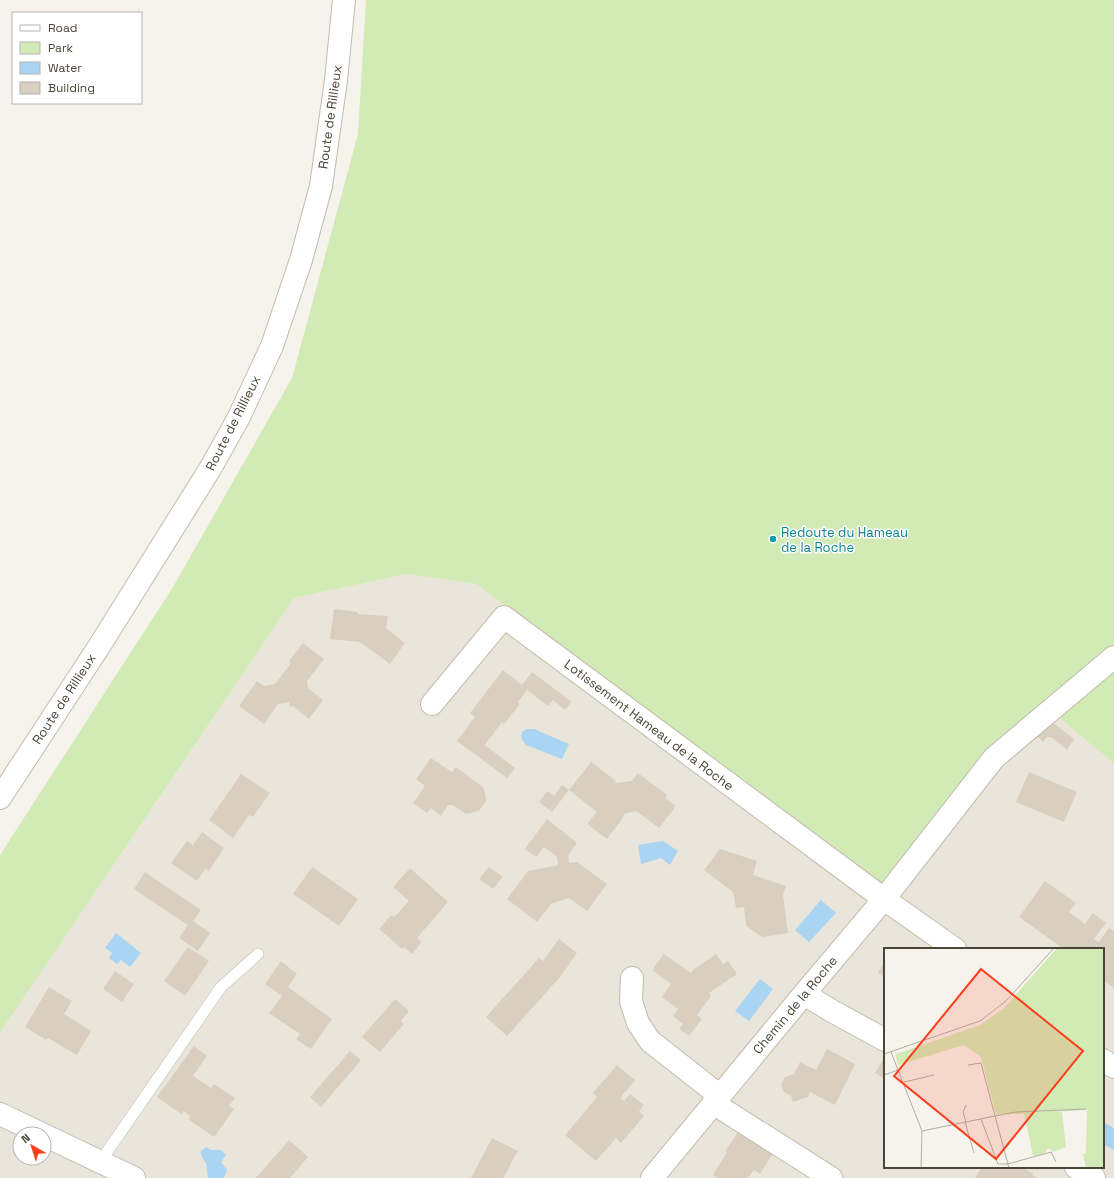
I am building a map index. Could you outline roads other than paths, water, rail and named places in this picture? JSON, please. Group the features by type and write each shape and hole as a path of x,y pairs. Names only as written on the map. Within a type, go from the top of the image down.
{"street":[{"name":"Route de Rillieux","path":"0,798 100,645 210,469 238,419 272,346 301,260 320,186 336,80 344,0"},
{"name":"Lotissement Hameau de la Roche","path":"432,704 504,617 884,899"},
{"name":"Chemin de la Roche","path":"652,1178 884,899 994,758 1114,657"},
{"path":"884,899 954,948"},
{"path":"632,978 631,1001 638,1023 650,1041 717,1099 832,1178"},
{"path":"804,994 884,1039"},
{"path":"1104,1061 1114,1067"},
{"path":"0,1114 26,1126"},
{"path":"52,1138 134,1178"},
{"path":"1078,1168 1094,1178"}],"lane":[{"path":"100,1162 221,987 258,954"}],"water":[{"path":"527,729 534,729 569,744 562,759 526,745 521,738 522,732"},
{"path":"663,841 678,851 670,865 661,858 641,864 638,845"},
{"path":"821,900 836,913 809,942 795,930"},
{"path":"116,933 141,953 130,967 121,960 117,964 109,958 112,953 105,948"},
{"path":"760,979 773,989 749,1021 735,1011"},
{"path":"1104,1123 1114,1128 1114,1150 1104,1145"},
{"path":"206,1147 211,1150 221,1150 226,1155 221,1162 227,1170 224,1178 208,1178 206,1163 200,1152"}],"place":[{"name":"Redoute du Hameau de la Roche","path":"773,539"}]}
